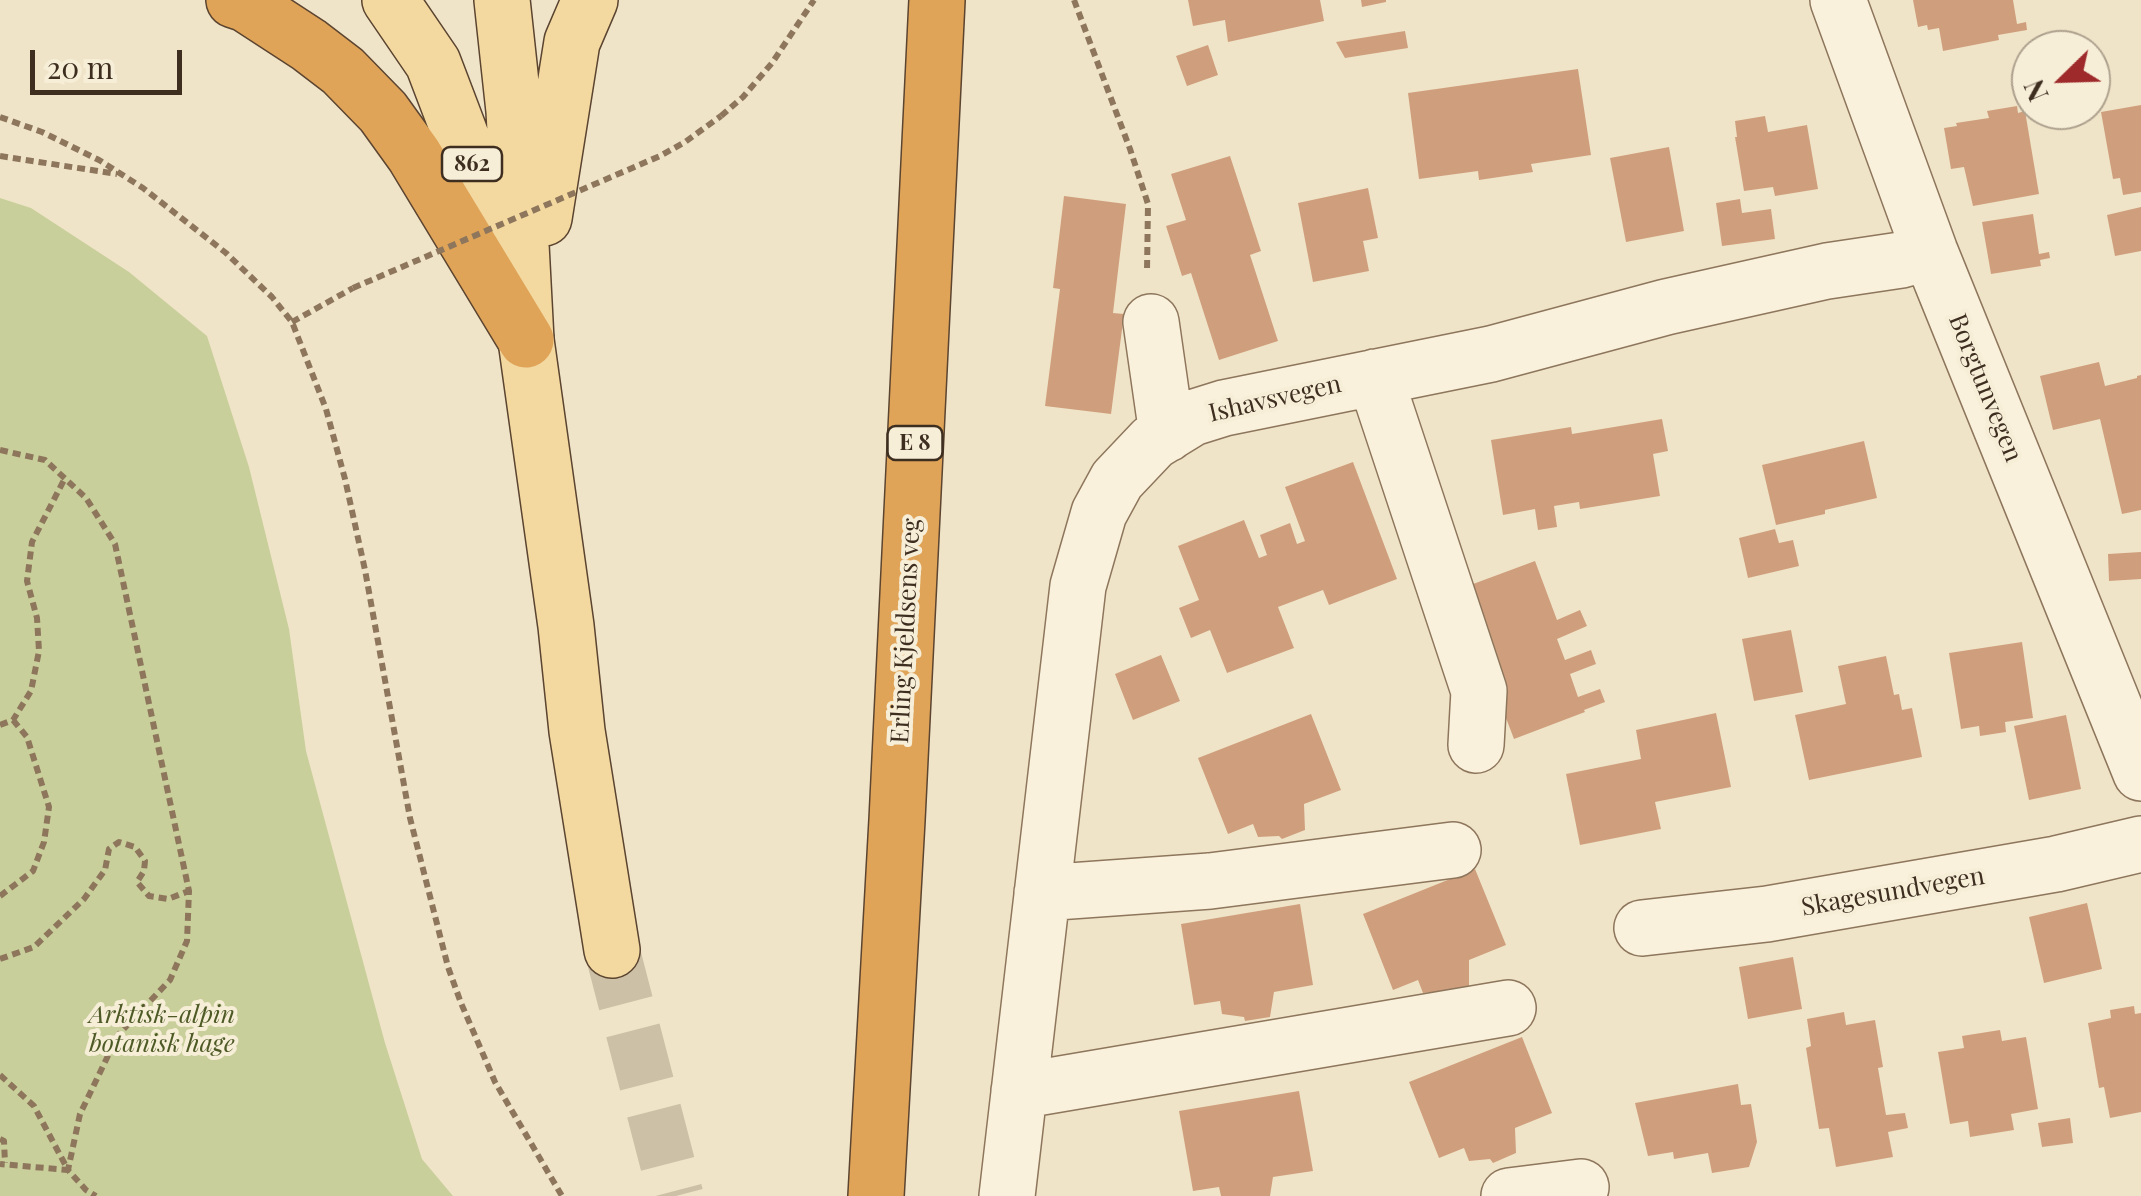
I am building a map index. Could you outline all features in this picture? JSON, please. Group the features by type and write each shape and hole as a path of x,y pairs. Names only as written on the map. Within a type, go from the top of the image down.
{"highway":[{"path":"234,0 246,4 343,71 383,112 414,155 526,340"},
{"name":"Erling Kjeldsens veg","path":"876,1196 937,0"}],"main road":[{"name":"862","path":"390,0 433,63 456,120 526,340"},
{"name":"862","path":"502,0 514,111 526,340 577,731 612,950"},
{"path":"526,340 572,42 590,0"}],"street":[{"name":"Borgtunvegen","path":"1838,0 1930,252 2141,773"},
{"name":"Ishavsvegen","path":"1007,1196 1078,586 1099,513 1118,480 1153,442 1192,418 1224,408 1491,354 1666,307 1930,252"},
{"path":"1149,296 1167,434"},
{"path":"1375,377 1479,691 1476,744"},
{"name":"Skagesundvegen","path":"1642,928 1767,914 2056,864 2141,844"},
{"path":"1042,893 1210,882 1454,850"},
{"path":"1019,1091 1508,1008"},
{"path":"1509,1196 1580,1187"}],"path":[{"path":"292,322 353,288 685,142 743,97 814,0"},
{"path":"1074,0 1148,204 1149,296"},
{"path":"0,117 99,160 170,207 226,253 292,322 326,409 345,479 410,818 448,967 494,1082 562,1196"},
{"path":"0,156 123,175"},
{"path":"0,450 45,460 86,498 115,544 189,892 187,941 170,980 118,1035 80,1114 68,1170"},
{"path":"0,725 13,720 31,691 39,651 37,618 26,581 32,542 65,478"},
{"path":"0,896 33,871 44,842 49,808 26,737 13,720"},
{"path":"0,960 34,947 84,899 105,870 109,849 119,842 135,847 146,861 137,882 148,896 168,899 189,892"},
{"path":"0,1075 34,1106 68,1170 96,1196"},
{"path":"0,1139 4,1141 3,1164 68,1170"}],"green space":[{"name":"Arktisk-alpin botanisk hage","path":"0,198 31,208 129,272 207,336 249,467 289,629 306,751 385,1043 422,1159 453,1196 0,1196"}],"building":[{"path":"1188,0 1320,0 1324,21 1228,42 1225,20 1193,26"},
{"path":"1361,0 1386,0 1386,2 1362,7"},
{"path":"1913,0 2013,0 2017,24 2026,22 2027,30 2011,30 1998,35 1999,40 1943,51 1939,28 1918,27"},
{"path":"1405,31 1408,48 1345,58 1336,42"},
{"path":"1208,45 1218,75 1187,86 1176,56"},
{"path":"1578,69 1591,155 1531,164 1533,172 1479,180 1478,171 1419,179 1408,93"},
{"path":"2141,105 2141,192 2123,195 2120,178 2113,179 2104,130 2111,130 2111,110"},
{"path":"2011,107 2011,130 2028,130 2039,194 1973,206 1964,167 1951,169 1944,128 1989,118 1987,111"},
{"path":"1765,116 1768,132 1807,125 1818,189 1775,196 1773,187 1744,191 1735,121"},
{"path":"1669,147 1684,231 1626,242 1610,158"},
{"path":"1230,156 1261,251 1250,255 1278,341 1219,360 1191,273 1182,276 1166,226 1186,220 1171,174"},
{"path":"1368,188 1378,238 1363,241 1369,271 1313,282 1298,203"},
{"path":"1064,196 1126,204 1113,313 1124,314 1111,414 1045,406 1060,289 1053,288"},
{"path":"1740,199 1742,213 1771,209 1775,239 1722,246 1716,203"},
{"path":"2141,207 2141,251 2115,256 2107,215"},
{"path":"2033,214 2039,254 2049,252 2050,258 2040,260 2041,266 1991,274 1982,222"},
{"path":"2099,362 2105,386 2141,375 2141,510 2122,514 2100,419 2053,430 2040,376"},
{"path":"1662,419 1668,451 1653,454 1660,496 1580,509 1579,502 1554,506 1557,527 1538,530 1535,509 1503,515 1491,440 1571,427 1572,434"},
{"path":"1864,441 1877,498 1776,525 1762,465"},
{"path":"1353,462 1397,579 1329,605 1323,590 1278,607 1294,648 1227,673 1210,630 1191,638 1179,608 1199,600 1178,546 1244,520 1259,558 1267,555 1260,535 1290,523 1297,544 1305,541 1285,487"},
{"path":"1775,529 1779,543 1793,540 1799,566 1748,578 1739,538"},
{"path":"2141,552 2141,579 2109,581 2108,554"},
{"path":"1535,561 1557,620 1580,610 1587,626 1557,639 1565,660 1591,650 1596,664 1570,674 1578,697 1600,689 1605,702 1514,739 1485,663 1465,587"},
{"path":"1791,630 1803,692 1754,701 1742,639"},
{"path":"2022,642 2033,718 2005,722 2006,732 1980,736 1979,726 1961,729 1949,653"},
{"path":"1161,655 1180,701 1133,720 1115,674"},
{"path":"1886,656 1894,695 1899,694 1902,710 1912,708 1922,757 1809,780 1795,715 1846,704 1838,666"},
{"path":"1716,713 1731,787 1655,802 1661,829 1580,845 1566,774 1641,759 1636,730"},
{"path":"1311,714 1341,790 1304,804 1305,830 1282,839 1258,837 1253,824 1228,834 1198,758"},
{"path":"2066,715 2081,789 2029,800 2014,726"},
{"path":"1475,869 1506,945 1469,960 1469,986 1447,995 1444,991 1423,993 1418,980 1393,990 1363,914"},
{"path":"2087,903 2102,969 2044,983 2029,917"},
{"path":"1300,904 1313,985 1274,992 1270,1017 1245,1021 1244,1017 1222,1014 1220,1001 1194,1005 1181,924"},
{"path":"1793,957 1802,1009 1748,1019 1739,967"},
{"path":"2134,1006 2135,1014 2141,1013 2141,1112 2110,1118 2104,1087 2099,1088 2088,1023 2111,1018 2110,1010"},
{"path":"1844,1012 1846,1025 1875,1020 1886,1115 1905,1113 1908,1128 1888,1132 1893,1157 1836,1167 1829,1128 1819,1129 1806,1048 1811,1046 1807,1019"},
{"path":"2000,1030 2002,1041 2026,1037 2038,1109 2011,1114 2014,1130 1970,1137 1968,1121 1950,1124 1938,1052 1964,1048 1962,1036"},
{"path":"1522,1037 1552,1113 1515,1128 1516,1153 1493,1163 1490,1159 1469,1161 1464,1148 1439,1158 1409,1082"},
{"path":"1738,1084 1741,1105 1751,1104 1757,1142 1749,1167 1712,1173 1708,1153 1674,1159 1673,1152 1648,1156 1635,1103"},
{"path":"1299,1091 1313,1171 1273,1177 1270,1196 1221,1196 1219,1187 1193,1191 1179,1111"},
{"path":"2070,1118 2073,1143 2042,1147 2038,1123"}],"tunnel":[{"path":"612,950 676,1196"}]}
